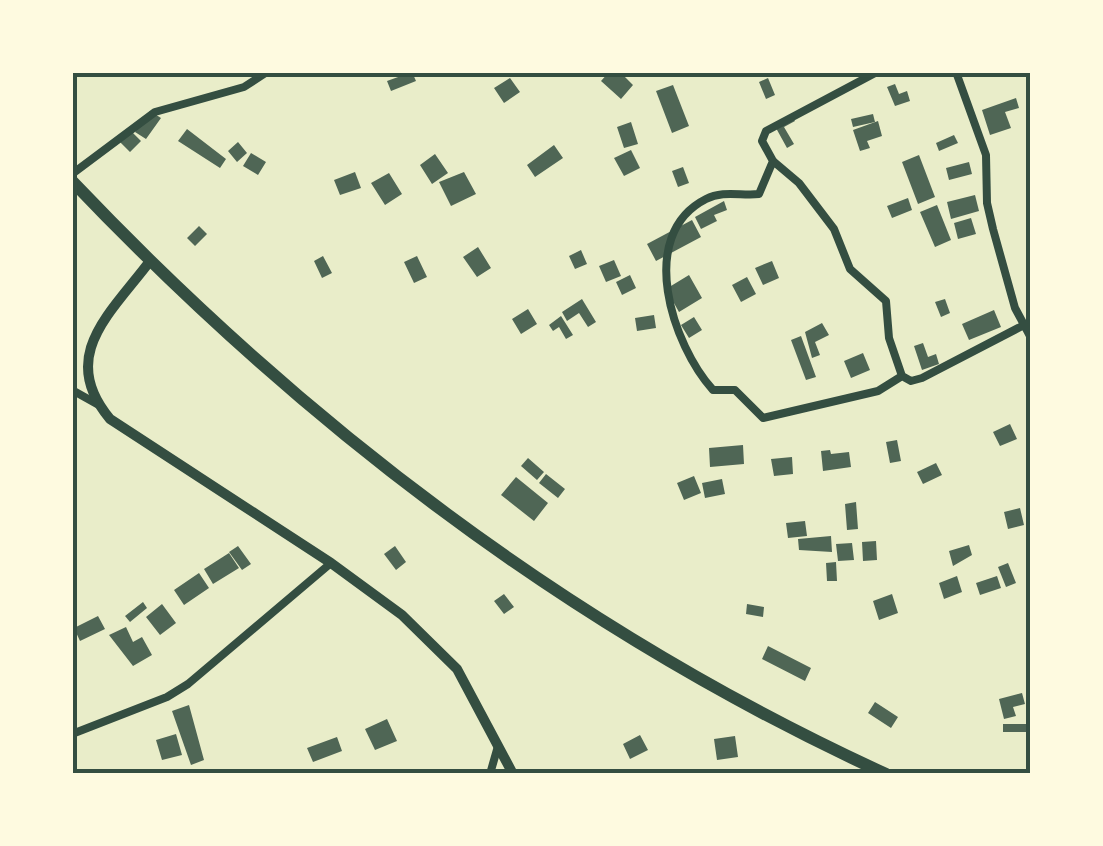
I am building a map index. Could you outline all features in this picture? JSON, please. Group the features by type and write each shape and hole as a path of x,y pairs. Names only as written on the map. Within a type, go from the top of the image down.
{"highway":[{"path":"72,181 150,261 294,394 482,542 672,665 886,774"}],"main road":[{"path":"150,261 94,336 86,371 97,404 110,419 330,563 435,644 475,696 512,774"}],"street":[{"path":"72,174 155,112 230,92 266,72"},
{"path":"877,72 766,131 762,141 773,161 815,202 834,230 850,269 886,301 889,338 902,376"},
{"path":"956,72 986,155 987,203 1030,336"},
{"path":"773,161 759,194 716,194 701,201 682,220 666,264 670,308 701,377 713,390 735,390 763,418 878,392 902,376 922,378 1024,324"},
{"path":"72,390 97,404"},
{"path":"72,734 167,698 330,563"},
{"path":"490,774 499,742"}],"building":[{"path":"412,72 416,81 391,91 387,81"},
{"path":"609,72 620,72 633,85 621,99 601,81"},
{"path":"510,78 520,92 504,103 494,88"},
{"path":"768,78 775,95 766,99 759,82"},
{"path":"895,84 899,94 907,91 910,101 895,106 887,87"},
{"path":"673,85 689,126 672,133 656,91"},
{"path":"1016,98 1019,108 1005,112 1011,128 990,135 982,110"},
{"path":"150,111 161,118 146,139 135,132"},
{"path":"873,114 875,122 853,127 851,119"},
{"path":"791,115 795,121 784,127 794,144 787,148 776,128"},
{"path":"878,121 882,136 867,141 870,148 860,151 853,130"},
{"path":"631,122 638,144 624,148 617,127"},
{"path":"128,128 141,141 130,152 117,139"},
{"path":"187,129 226,159 220,168 178,141"},
{"path":"954,135 958,143 939,151 936,143"},
{"path":"238,142 247,153 237,162 228,151"},
{"path":"554,145 563,158 535,177 527,165"},
{"path":"631,150 640,168 624,176 614,158"},
{"path":"251,153 266,162 258,175 243,166"},
{"path":"435,154 448,173 432,184 420,165"},
{"path":"919,155 935,197 918,204 902,162"},
{"path":"969,162 972,174 949,180 946,168"},
{"path":"683,167 689,183 678,187 672,171"},
{"path":"355,172 361,188 340,195 334,180"},
{"path":"464,172 476,194 451,206 439,182"},
{"path":"389,173 402,194 385,205 371,183"},
{"path":"975,195 979,211 951,219 947,202"},
{"path":"908,198 912,210 892,218 887,206"},
{"path":"724,201 727,210 714,215 717,221 701,229 695,217"},
{"path":"937,205 951,240 935,247 920,212"},
{"path":"971,218 976,234 958,239 954,223"},
{"path":"692,220 701,237 656,261 647,244"},
{"path":"199,226 207,234 195,246 187,238"},
{"path":"478,247 491,268 477,277 463,257"},
{"path":"581,250 587,264 575,269 569,256"},
{"path":"323,256 332,273 322,278 314,261"},
{"path":"417,256 427,277 414,283 404,262"},
{"path":"614,260 621,276 606,282 599,266"},
{"path":"772,261 779,278 763,285 755,268"},
{"path":"630,275 636,288 622,295 616,282"},
{"path":"689,275 702,298 679,312 666,289"},
{"path":"747,277 756,294 741,302 732,285"},
{"path":"582,299 596,322 588,327 579,313 567,321 562,312"},
{"path":"945,299 950,313 941,317 935,302"},
{"path":"528,309 537,324 521,334 512,319"},
{"path":"994,310 1001,327 969,340 962,324"},
{"path":"654,315 656,328 637,331 635,318"},
{"path":"561,316 573,335 566,339 559,327 553,331 549,325"},
{"path":"694,317 702,330 689,338 681,325"},
{"path":"822,323 829,335 815,342 820,355 812,358 805,332"},
{"path":"801,336 816,377 806,380 791,340"},
{"path":"923,343 928,357 936,354 939,364 922,370 914,346"},
{"path":"863,353 870,370 851,378 844,361"},
{"path":"1010,424 1017,439 1000,446 993,432"},
{"path":"897,440 901,461 890,463 886,442"},
{"path":"743,445 744,464 710,467 709,448"},
{"path":"830,450 831,454 849,452 851,467 823,471 821,451"},
{"path":"792,457 793,474 774,476 771,459"},
{"path":"528,458 544,472 537,480 521,466"},
{"path":"936,463 942,475 923,484 917,472"},
{"path":"546,474 565,489 558,498 539,483"},
{"path":"694,476 701,493 684,500 677,483"},
{"path":"516,477 548,503 534,521 501,495"},
{"path":"722,479 725,494 705,498 702,483"},
{"path":"856,502 858,529 847,530 845,504"},
{"path":"1020,508 1024,525 1008,529 1004,512"},
{"path":"805,521 807,536 788,538 786,523"},
{"path":"831,536 832,552 799,550 798,539"},
{"path":"876,541 877,560 863,561 862,542"},
{"path":"852,543 854,560 838,561 836,544"},
{"path":"969,545 972,555 953,566 949,551"},
{"path":"238,546 251,564 242,570 229,552"},
{"path":"395,546 406,562 396,570 384,554"},
{"path":"229,553 239,568 213,584 204,569"},
{"path":"836,562 837,581 827,581 826,563"},
{"path":"1008,563 1016,583 1006,587 998,567"},
{"path":"199,573 209,588 184,605 174,590"},
{"path":"957,576 962,592 944,599 939,583"},
{"path":"997,576 1001,588 980,595 976,583"},
{"path":"504,594 514,607 504,614 494,601"},
{"path":"892,594 898,613 879,620 873,601"},
{"path":"143,602 147,608 130,622 125,616"},
{"path":"162,604 176,623 160,635 146,617"},
{"path":"747,604 764,607 763,617 746,614"},
{"path":"98,616 105,629 80,641 74,628"},
{"path":"126,627 133,642 142,637 152,655 133,666 109,635"},
{"path":"768,646 811,668 805,681 762,659"},
{"path":"1022,693 1025,704 1013,707 1016,716 1004,719 999,699"},
{"path":"875,702 898,717 891,728 868,713"},
{"path":"189,705 204,760 191,765 172,711"},
{"path":"387,719 397,741 375,750 365,729"},
{"path":"1003,724 1026,724 1026,732 1003,732"},
{"path":"176,734 182,755 162,760 156,740"},
{"path":"640,735 648,750 630,759 623,744"},
{"path":"735,736 738,757 717,760 714,739"},
{"path":"337,737 342,751 313,762 307,748"}]}
